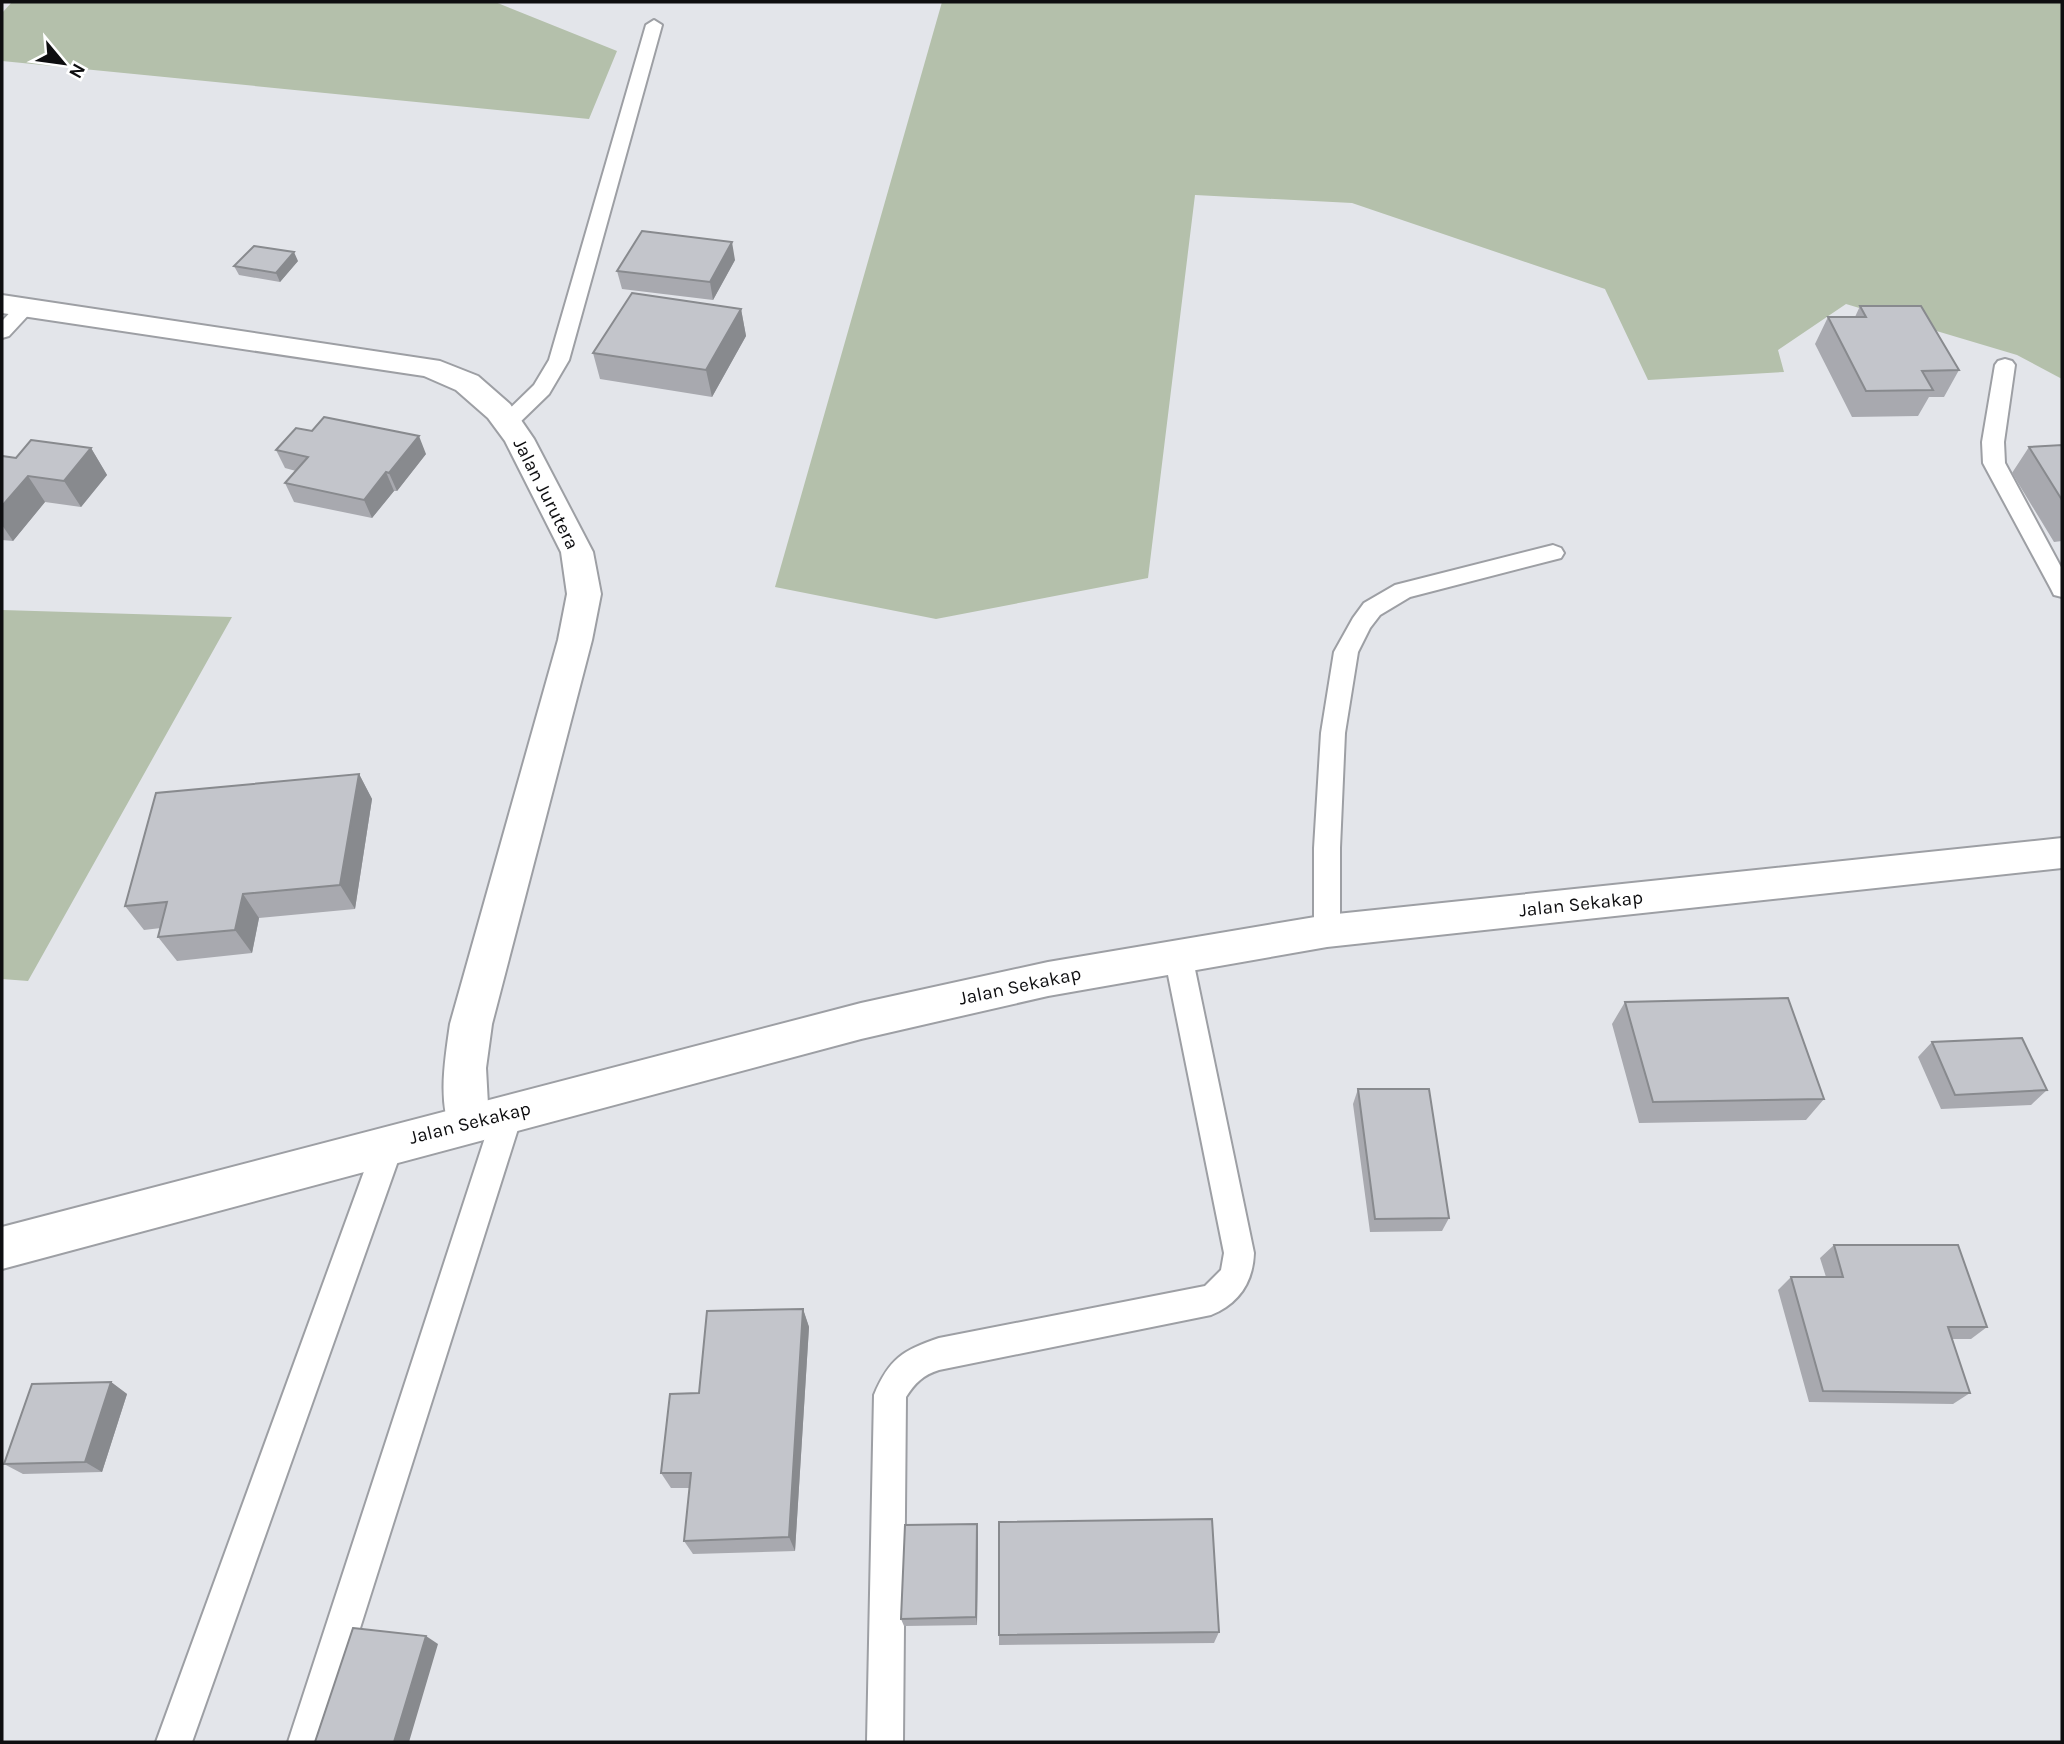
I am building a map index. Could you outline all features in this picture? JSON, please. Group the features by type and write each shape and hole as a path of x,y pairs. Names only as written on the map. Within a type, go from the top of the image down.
{"street":[{"name":"Jalan Jurutera","path":"13,306 430,368 467,383 499,411 519,439 577,552 584,594 575,640 471,1024 465,1068 468,1123"},
{"name":"Jalan Sekakap","path":"2,1248 861,1021 1048,979 1327,931 2062,853"}],"lane":[{"path":"508,422 542,389 559,360 654,25"},
{"path":"2,332 13,306"},
{"path":"2005,365 1993,442 1994,463 2062,589"},
{"path":"1327,931 1327,848 1333,733 1346,652 1361,624 1372,609 1403,591 1553,553"},
{"path":"885,1742 890,1395 901,1373 916,1361 939,1354 1211,1300 1224,1292 1239,1270 1239,1253 1178,956"},
{"path":"306,1742 508,1113"},
{"path":"174,1742 389,1144"}],"green space":[{"path":"12,2 495,2 617,51 589,119 2,61 2,13"},
{"path":"942,2 2062,2 2062,379 2017,355 1846,304 1778,350 1784,372 1648,380 1605,289 1352,203 1195,195 1148,578 936,619 775,587"},
{"path":"2,610 232,617 28,981 2,979"}],"building":[{"path":"642,231 732,242 710,282 617,271"},
{"path":"254,246 294,252 276,273 234,266"},
{"path":"632,293 741,309 706,370 593,353"},
{"path":"1860,306 1921,306 1959,370 1922,371 1933,390 1866,391 1828,317 1866,317"},
{"path":"324,417 419,436 364,500 285,483 308,457 276,450 296,428 312,431"},
{"path":"31,440 91,448 64,481 28,476 2,506 2,456 16,458"},
{"path":"2062,445 2062,500 2029,447"},
{"path":"359,774 340,885 243,894 235,930 158,937 167,902 125,906 156,793"},
{"path":"1788,998 1824,1099 1653,1102 1625,1002"},
{"path":"2022,1038 2047,1090 1955,1095 1932,1042"},
{"path":"1358,1089 1429,1089 1449,1218 1375,1219"},
{"path":"1834,1245 1958,1245 1987,1327 1948,1327 1970,1393 1823,1391 1791,1277 1843,1277"},
{"path":"803,1309 789,1537 684,1541 691,1473 661,1473 670,1394 699,1393 707,1311"},
{"path":"111,1382 85,1462 4,1464 32,1384"},
{"path":"1212,1519 1219,1632 999,1635 999,1522"},
{"path":"977,1524 976,1617 901,1619 905,1525"},
{"path":"353,1628 426,1636 394,1742 315,1742"}]}
